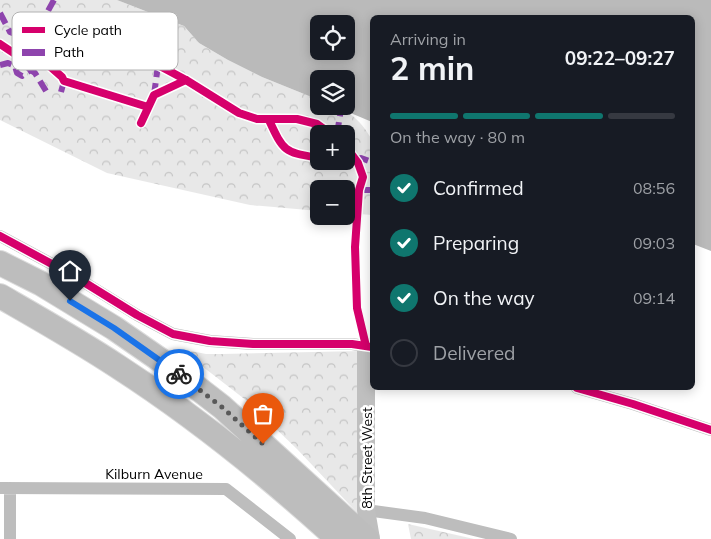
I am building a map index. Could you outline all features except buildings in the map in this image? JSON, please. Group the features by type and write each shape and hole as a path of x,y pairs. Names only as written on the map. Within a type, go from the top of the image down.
{"highway":[{"path":"0,263 40,283 114,328 169,366 222,407 354,530"},
{"path":"0,296 118,366 172,403 251,464 354,530"}],"street":[{"path":"0,236 74,276 137,315 174,334 210,341 254,344 352,344 370,347"},
{"name":"8th Street West","path":"354,530 370,347"},
{"path":"584,390 711,430"},
{"path":"5,488 10,539"},
{"name":"Kilburn Avenue","path":"5,488 226,489 290,539"},
{"path":"354,530 425,518 511,539"}],"green space":[{"path":"0,0 117,0 148,12 12,12 12,70 178,70 178,24 184,26 199,43 228,60 262,77 310,96 310,115 351,115 362,125 370,137 370,215 355,214 355,180 310,180 310,210 250,205 107,173 0,120"},
{"path":"191,351 206,354 222,354 361,351 364,520 297,449 247,401 189,356"},
{"path":"408,524 474,539 411,539"}],"shaded area":[{"path":"117,0 711,0 711,251 695,245 695,15 370,15 370,121 355,115 355,70 310,70 310,96 262,77 199,43 184,26 178,24 178,12 148,12"}],"marked path":[{"path":"47,12 54,0"},
{"path":"0,13 12,33"},
{"path":"0,65 8,63 12,65"},
{"path":"16,70 22,76 31,70"},
{"path":"31,70 35,73 46,91"},
{"path":"154,95 157,70"},
{"path":"61,92 64,81"},
{"path":"338,125 340,115"},
{"path":"357,160 361,158 370,161"},
{"path":"359,190 370,190"}],"cycle path":[{"path":"0,44 12,52"},
{"path":"54,70 64,81 148,107"},
{"path":"167,70 239,113 257,119 297,119 318,125"},
{"path":"141,123 154,95 186,80"},
{"path":"269,120 282,145 292,152 310,156"},
{"path":"355,159 363,177 359,190 355,247 357,308 366,346"},
{"path":"0,236 74,276 137,315 173,334 210,341 253,344 352,344 370,347"},
{"path":"584,390 711,430"}],"way so far":[{"path":"179,374 222,407 263,444"}],"route":[{"path":"70,301 114,328 179,374"}]}
